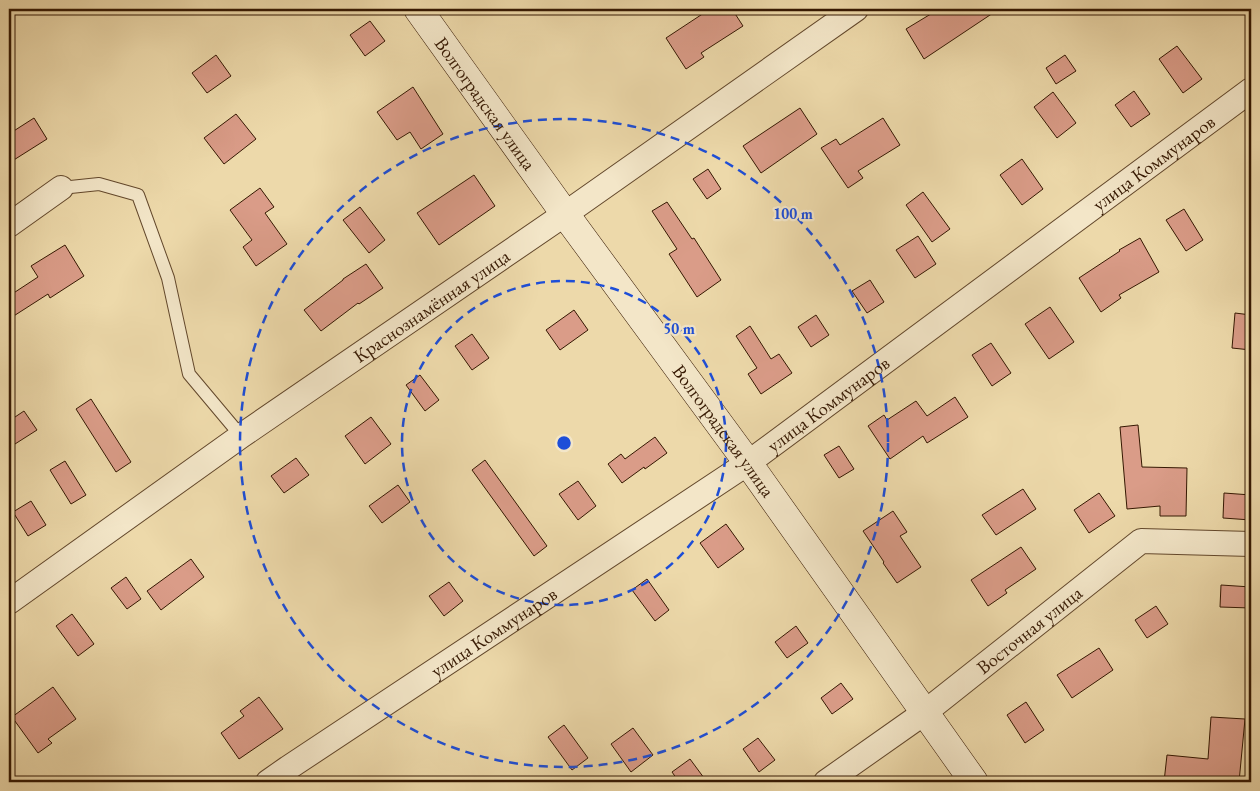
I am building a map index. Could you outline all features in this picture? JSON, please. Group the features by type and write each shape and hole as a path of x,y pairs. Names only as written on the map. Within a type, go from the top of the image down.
{"main road":[{"name":"Волгоградская улица","path":"418,9 565,214 748,463 974,782"}],"street":[{"name":"Краснознамённая улица","path":"9,602 241,436 565,214 856,9"},
{"name":"улица Коммунаров","path":"268,782 748,463 1251,90"},
{"path":"9,225 61,188"},
{"name":"Восточная улица","path":"826,782 924,713 1141,541 1251,544"}],"lane":[{"path":"61,188 99,184 138,195 168,278 188,374 241,436"}],"building":[{"path":"710,9 732,9 743,26 701,53 704,57 686,69 666,38"},
{"path":"939,9 999,9 924,59 906,29"},
{"path":"370,21 385,41 365,56 350,35"},
{"path":"1177,46 1202,79 1183,93 1159,59"},
{"path":"216,55 231,76 207,93 192,73"},
{"path":"1065,55 1076,71 1056,84 1046,68"},
{"path":"413,87 443,134 421,149 410,132 397,140 377,112"},
{"path":"1134,91 1150,114 1131,127 1115,105"},
{"path":"1053,92 1076,123 1057,138 1034,107"},
{"path":"800,108 817,134 761,173 743,146"},
{"path":"236,114 256,139 224,164 204,138"},
{"path":"34,118 47,139 9,163 9,134"},
{"path":"883,118 900,145 858,171 863,178 848,188 821,148 836,139 840,145"},
{"path":"1022,159 1043,189 1022,205 1000,175"},
{"path":"708,169 721,189 707,199 693,179"},
{"path":"474,175 495,206 439,245 417,213"},
{"path":"260,188 274,207 265,213 287,244 256,266 243,247 252,240 230,210"},
{"path":"923,192 950,229 932,242 906,205"},
{"path":"667,202 692,239 694,238 721,280 697,297 669,254 677,249 652,211"},
{"path":"360,207 385,240 369,253 343,220"},
{"path":"1184,209 1203,240 1186,251 1166,220"},
{"path":"918,236 936,264 915,278 896,250"},
{"path":"1140,238 1159,272 1119,295 1121,298 1101,312 1079,278"},
{"path":"65,245 84,276 50,298 48,294 9,319 9,296 38,277 31,266"},
{"path":"366,264 383,288 358,303 321,331 304,310 343,279"},
{"path":"870,280 884,302 867,313 852,291"},
{"path":"1050,307 1074,342 1049,359 1025,324"},
{"path":"574,310 588,330 560,350 546,330"},
{"path":"1235,313 1251,315 1251,350 1232,348"},
{"path":"816,315 829,335 811,347 798,327"},
{"path":"750,326 771,359 779,354 792,373 761,394 748,374 757,368 736,336"},
{"path":"472,334 489,358 472,370 455,346"},
{"path":"991,343 1011,373 992,386 972,355"},
{"path":"420,375 439,400 425,411 406,385"},
{"path":"955,397 968,417 927,443 923,436 890,459 868,426 884,415 887,420 916,401 927,416"},
{"path":"91,399 131,462 116,472 76,409"},
{"path":"24,411 37,430 15,444 9,435 9,421"},
{"path":"371,417 391,444 365,464 345,436"},
{"path":"1138,425 1142,467 1187,468 1186,516 1160,516 1160,506 1127,509 1120,427"},
{"path":"655,437 667,453 622,483 608,464 621,454 625,459"},
{"path":"839,446 854,469 839,478 824,455"},
{"path":"296,458 309,475 284,493 271,476"},
{"path":"485,460 547,546 534,556 472,470"},
{"path":"65,461 86,495 71,504 50,470"},
{"path":"578,481 596,506 578,520 559,494"},
{"path":"398,485 410,502 382,523 369,506"},
{"path":"1023,489 1036,509 996,535 982,515"},
{"path":"1099,493 1115,516 1089,533 1074,510"},
{"path":"1224,493 1251,495 1251,520 1223,518"},
{"path":"31,501 46,525 28,536 13,512"},
{"path":"893,511 907,532 900,536 921,567 897,583 863,531"},
{"path":"726,524 744,549 718,568 700,543"},
{"path":"1021,547 1036,569 1005,590 1007,593 988,606 971,580"},
{"path":"191,559 204,577 161,610 147,591"},
{"path":"126,577 141,599 127,609 111,588"},
{"path":"647,579 669,610 655,621 632,590"},
{"path":"449,582 463,601 444,616 429,596"},
{"path":"1221,585 1251,587 1251,608 1220,607"},
{"path":"1156,606 1168,624 1147,638 1135,620"},
{"path":"72,614 94,644 78,656 56,626"},
{"path":"796,626 808,643 787,658 775,642"},
{"path":"1099,648 1113,670 1072,698 1057,675"},
{"path":"841,683 853,699 832,714 821,698"},
{"path":"53,687 76,719 48,739 52,743 38,753 12,717"},
{"path":"259,697 283,729 239,759 221,733 244,716 240,711"},
{"path":"1026,702 1044,730 1025,743 1007,715"},
{"path":"1211,717 1245,719 1239,782 1164,782 1167,755 1208,759"},
{"path":"564,725 588,758 572,770 548,737"},
{"path":"633,728 653,755 631,772 611,744"},
{"path":"758,738 775,760 759,772 743,749"},
{"path":"690,759 707,782 679,782 672,772"}]}
